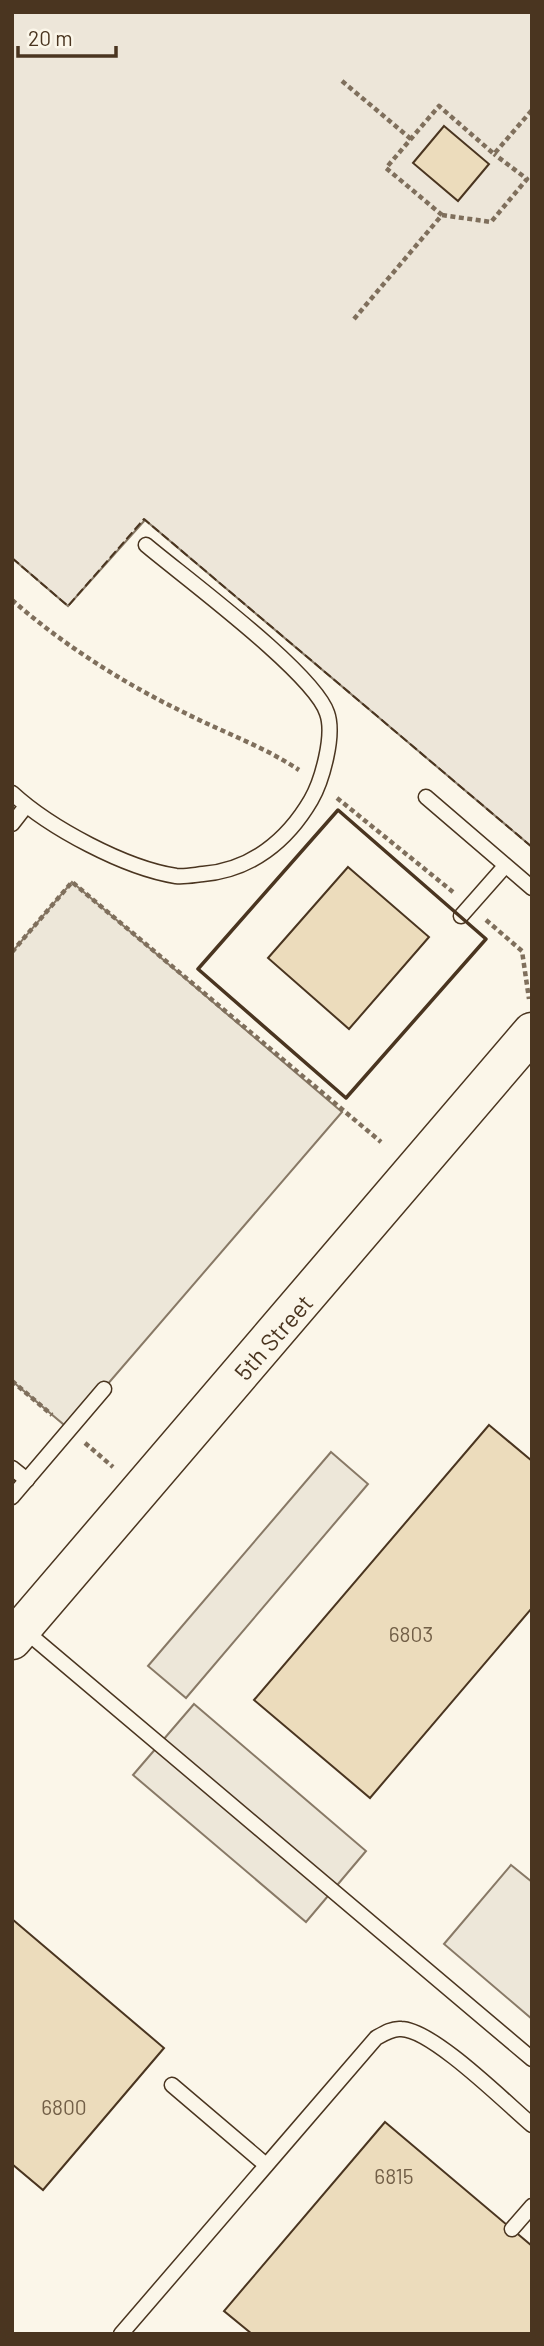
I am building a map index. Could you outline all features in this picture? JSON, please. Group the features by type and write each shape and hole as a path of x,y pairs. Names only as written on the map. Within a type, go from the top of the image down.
{"street":[{"name":"5th Street","path":"17,1634 383,1210 532,1032"}],"lane":[{"path":"12,793 26,806 112,855 177,876 222,872 269,852 299,821 320,784 328,743 328,714 306,679 146,545"},
{"path":"426,797 532,888"},
{"path":"12,824 26,806"},
{"path":"461,916 505,866"},
{"path":"12,1497 104,1389"},
{"path":"12,1468 27,1480"},
{"path":"17,1634 532,2059"},
{"path":"121,2334 376,2038 401,2029 431,2040 532,2125"},
{"path":"172,2085 266,2165"},
{"path":"512,2229 532,2206"}],"path":[{"path":"342,81 411,139"},
{"path":"439,106 494,154 527,179 491,222 442,215 386,168 439,106"},
{"path":"494,154 532,110"},
{"path":"354,319 442,215"},
{"path":"12,952 72,882 342,1112 382,1142"},
{"path":"12,1381 140,1489"}],"shaded area":[{"path":"12,12 532,12 532,847 145,520 68,606 12,558"},
{"path":"72,882 342,1112 69,1429 12,1381 12,952"},
{"path":"331,1452 368,1484 186,1698 148,1666"},
{"path":"194,1704 366,1851 306,1922 133,1775"},
{"path":"511,1865 532,1882 532,2019 444,1944"}],"building":[{"path":"444,126 489,164 458,201 413,163"},
{"path":"348,867 429,937 349,1029 268,958"},
{"path":"489,1425 532,1461 532,1608 370,1798 254,1700"},
{"path":"12,1919 164,2048 43,2190 12,2164"},
{"path":"385,2122 532,2246 532,2334 252,2334 224,2311"}],"fence":[{"path":"12,558 68,606 144,519 532,847"}],"wall":[{"path":"338,810 486,939 346,1098 198,969 338,810"}]}
